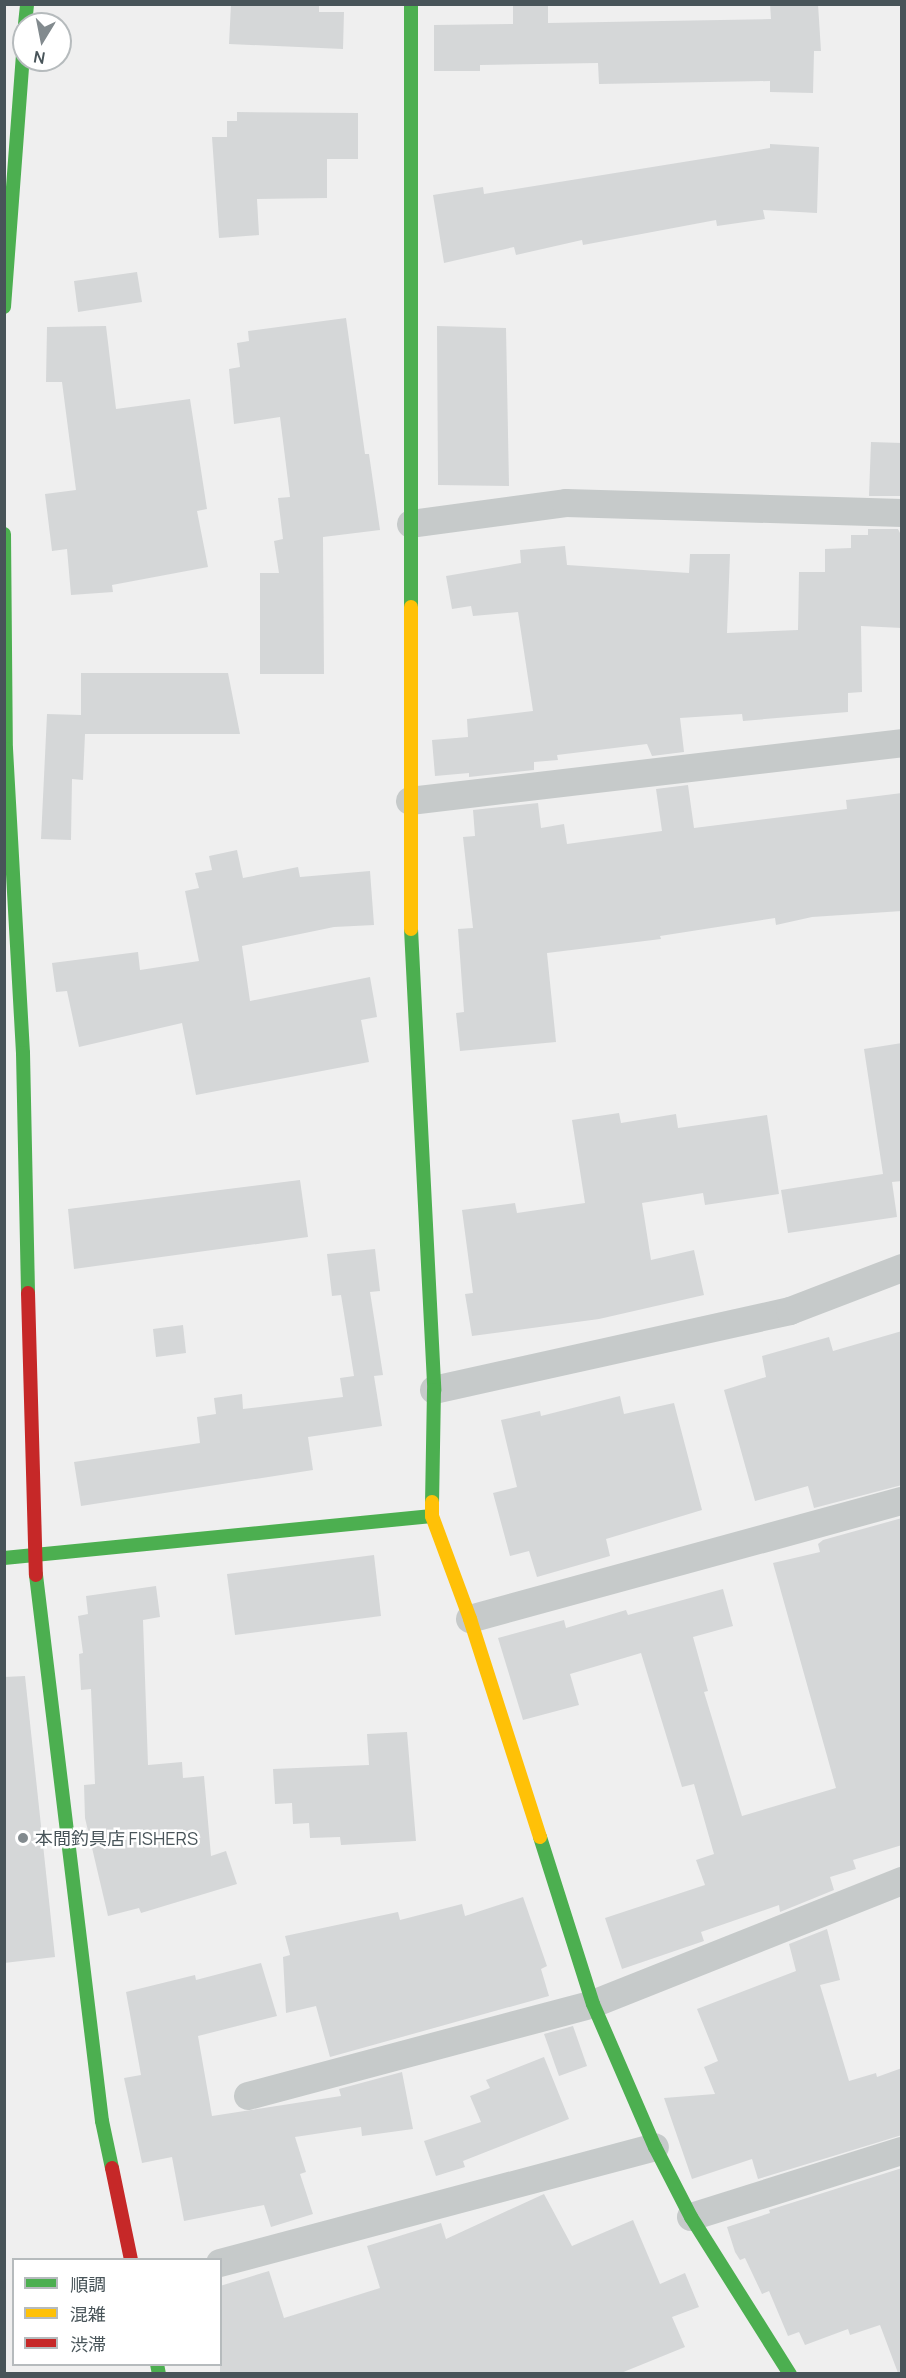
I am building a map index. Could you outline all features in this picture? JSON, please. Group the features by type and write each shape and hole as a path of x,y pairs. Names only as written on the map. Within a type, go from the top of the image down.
{"street":[{"path":"411,4 411,950 434,1390 432,1516 470,1619 593,2004 656,2147 691,2217 790,2373"},
{"path":"4,307 22,72"},
{"path":"411,524 566,503 902,513"},
{"path":"4,534 6,749 23,1053 34,1555 102,2121 131,2258"},
{"path":"410,801 902,743"},
{"path":"434,1390 790,1311 902,1268"},
{"path":"470,1619 902,1501"},
{"path":"4,1558 432,1516"},
{"path":"248,2096 593,2004 902,1881"},
{"path":"222,2262 656,2147"},
{"path":"691,2217 902,2151"}],"building":[{"path":"231,4 319,4 319,12 344,12 343,49 229,44"},
{"path":"513,4 548,4 548,23 771,19 770,4 818,4 821,51 814,51 813,93 770,92 770,81 599,84 598,63 480,65 480,71 434,71 434,25 513,24"},
{"path":"237,112 358,113 358,159 327,159 327,198 257,199 259,235 219,238 212,137 227,137 227,121 237,121"},
{"path":"770,144 819,147 817,213 763,210 765,219 717,226 716,220 583,245 582,240 516,255 514,247 444,263 433,195 483,187 484,194 770,148"},
{"path":"137,272 142,302 78,312 74,281"},
{"path":"346,318 365,454 369,454 380,530 323,537 324,674 260,674 260,573 279,573 274,541 283,539 278,498 290,497 280,417 234,424 229,369 240,367 237,343 249,341 248,331"},
{"path":"106,326 116,409 190,399 207,509 197,511 208,567 112,585 113,592 71,595 67,549 52,551 45,494 76,490 62,382 46,382 47,327"},
{"path":"437,326 506,328 509,486 438,485"},
{"path":"871,442 902,443 900,496 869,496"},
{"path":"868,529 898,529 902,537 902,628 861,626 862,692 848,693 848,712 743,721 742,714 680,718 684,752 652,756 647,744 557,755 558,760 534,762 534,770 469,777 469,773 435,776 432,740 468,737 467,719 533,711 518,612 473,616 471,606 452,609 446,576 521,563 520,550 565,546 567,565 689,573 690,554 730,554 727,633 798,630 799,572 825,572 825,549 851,548 851,535 868,535"},
{"path":"81,673 228,673 240,734 85,734 83,780 72,779 71,840 41,839 47,714 81,715"},
{"path":"688,785 694,828 847,809 846,800 902,793 902,911 812,917 776,925 775,918 660,936 661,939 547,953 556,1042 460,1051 456,1013 464,1012 458,929 473,928 463,837 475,836 473,810 538,803 541,828 564,824 567,844 662,831 656,789"},
{"path":"237,850 243,878 298,867 300,877 370,871 374,925 334,927 242,946 250,1001 370,977 377,1017 361,1020 369,1062 196,1095 182,1023 79,1047 67,991 56,992 52,963 138,952 140,970 199,961 185,891 199,888 195,873 212,870 209,856"},
{"path":"902,1043 902,1181 892,1182 897,1217 788,1233 781,1190 883,1174 864,1049"},
{"path":"619,1113 621,1123 676,1114 678,1128 767,1115 779,1194 705,1205 703,1193 642,1203 651,1260 694,1250 704,1295 599,1319 472,1336 465,1294 473,1293 462,1210 515,1203 517,1213 585,1203 572,1120"},
{"path":"300,1180 308,1237 74,1269 68,1209"},
{"path":"375,1249 380,1291 370,1292 383,1375 374,1376 382,1426 308,1437 313,1470 81,1506 74,1462 200,1443 197,1417 216,1414 214,1398 242,1394 243,1409 343,1397 340,1378 354,1376 341,1295 332,1296 327,1254"},
{"path":"183,1325 186,1353 156,1357 153,1329"},
{"path":"902,1331 902,1485 814,1508 808,1486 755,1501 724,1390 766,1377 762,1356 829,1337 833,1351"},
{"path":"620,1396 624,1414 674,1403 702,1510 606,1539 610,1556 537,1577 529,1551 510,1556 493,1493 517,1487 501,1420 540,1411 541,1416"},
{"path":"902,1518 902,1845 853,1860 856,1869 830,1877 834,1890 780,1912 779,1905 701,1932 704,1941 622,1969 605,1918 705,1885 696,1860 714,1854 694,1784 682,1787 641,1653 570,1674 579,1705 523,1720 498,1638 564,1620 566,1628 626,1610 628,1615 723,1589 733,1626 693,1637 708,1691 704,1692 742,1816 836,1788 773,1563 820,1552 818,1544 823,1540"},
{"path":"374,1555 381,1616 235,1635 227,1574"},
{"path":"156,1586 160,1617 143,1620 148,1765 182,1762 183,1778 204,1776 211,1856 226,1851 237,1884 141,1913 139,1908 108,1916 85,1818 84,1785 95,1784 91,1689 81,1690 79,1654 83,1653 78,1616 88,1614 86,1596"},
{"name":"本間釣具店 FISHERS","path":"25,1676 55,1957 4,1963 4,1677"},
{"path":"407,1732 416,1841 341,1845 340,1837 310,1838 309,1823 293,1824 292,1803 275,1804 273,1769 369,1765 367,1734"},
{"path":"523,1897 547,1966 541,1969 549,1996 330,2057 316,2006 286,2013 283,1957 290,1955 285,1936 398,1912 400,1920 462,1904 465,1916"},
{"path":"827,1929 840,1980 820,1985 849,2081 876,2073 877,2077 902,2068 902,2135 758,2179 752,2159 692,2179 664,2098 715,2094 704,2067 718,2061 697,2009 796,1971 789,1944"},
{"path":"261,1963 277,2016 198,2036 212,2116 341,2096 339,2089 402,2072 413,2129 362,2136 361,2127 295,2137 306,2172 300,2174 313,2214 271,2227 264,2205 184,2221 172,2157 142,2163 124,2078 141,2075 126,1992 195,1975 196,1980"},
{"path":"573,2026 587,2066 559,2076 544,2034"},
{"path":"544,2057 569,2119 463,2161 465,2167 436,2176 424,2141 481,2122 470,2096 490,2088 486,2080"},
{"path":"902,2168 902,2373 898,2373 880,2325 850,2335 848,2329 805,2345 799,2332 788,2336 769,2291 762,2294 745,2258 740,2260 735,2252 727,2227 770,2213 769,2210"},
{"path":"544,2194 572,2246 633,2220 660,2284 685,2273 699,2307 672,2317 685,2347 621,2373 220,2373 220,2366 222,2366 222,2285 269,2271 284,2318 380,2288 367,2246 441,2223 446,2239"}],"traffic: fast":[{"path":"26,12 27,4"},
{"path":"411,4 411,607"},
{"path":"4,307 22,72"},
{"path":"4,534 6,749 23,1053 28,1293"},
{"path":"411,929 434,1390 432,1502"},
{"path":"4,1558 432,1516"},
{"path":"36,1575 102,2121 112,2168"},
{"path":"540,1837 593,2004 655,2147 691,2217 790,2374"},
{"path":"157,2366 159,2374"}],"traffic: slow":[{"path":"411,607 411,929"},
{"path":"432,1502 432,1516 470,1619 540,1837"}],"traffic: jam":[{"path":"28,1293 36,1575"},
{"path":"112,2168 131,2258"}],"place":[{"name":"本間釣具店 FISHERS","path":"23,1838"}]}
